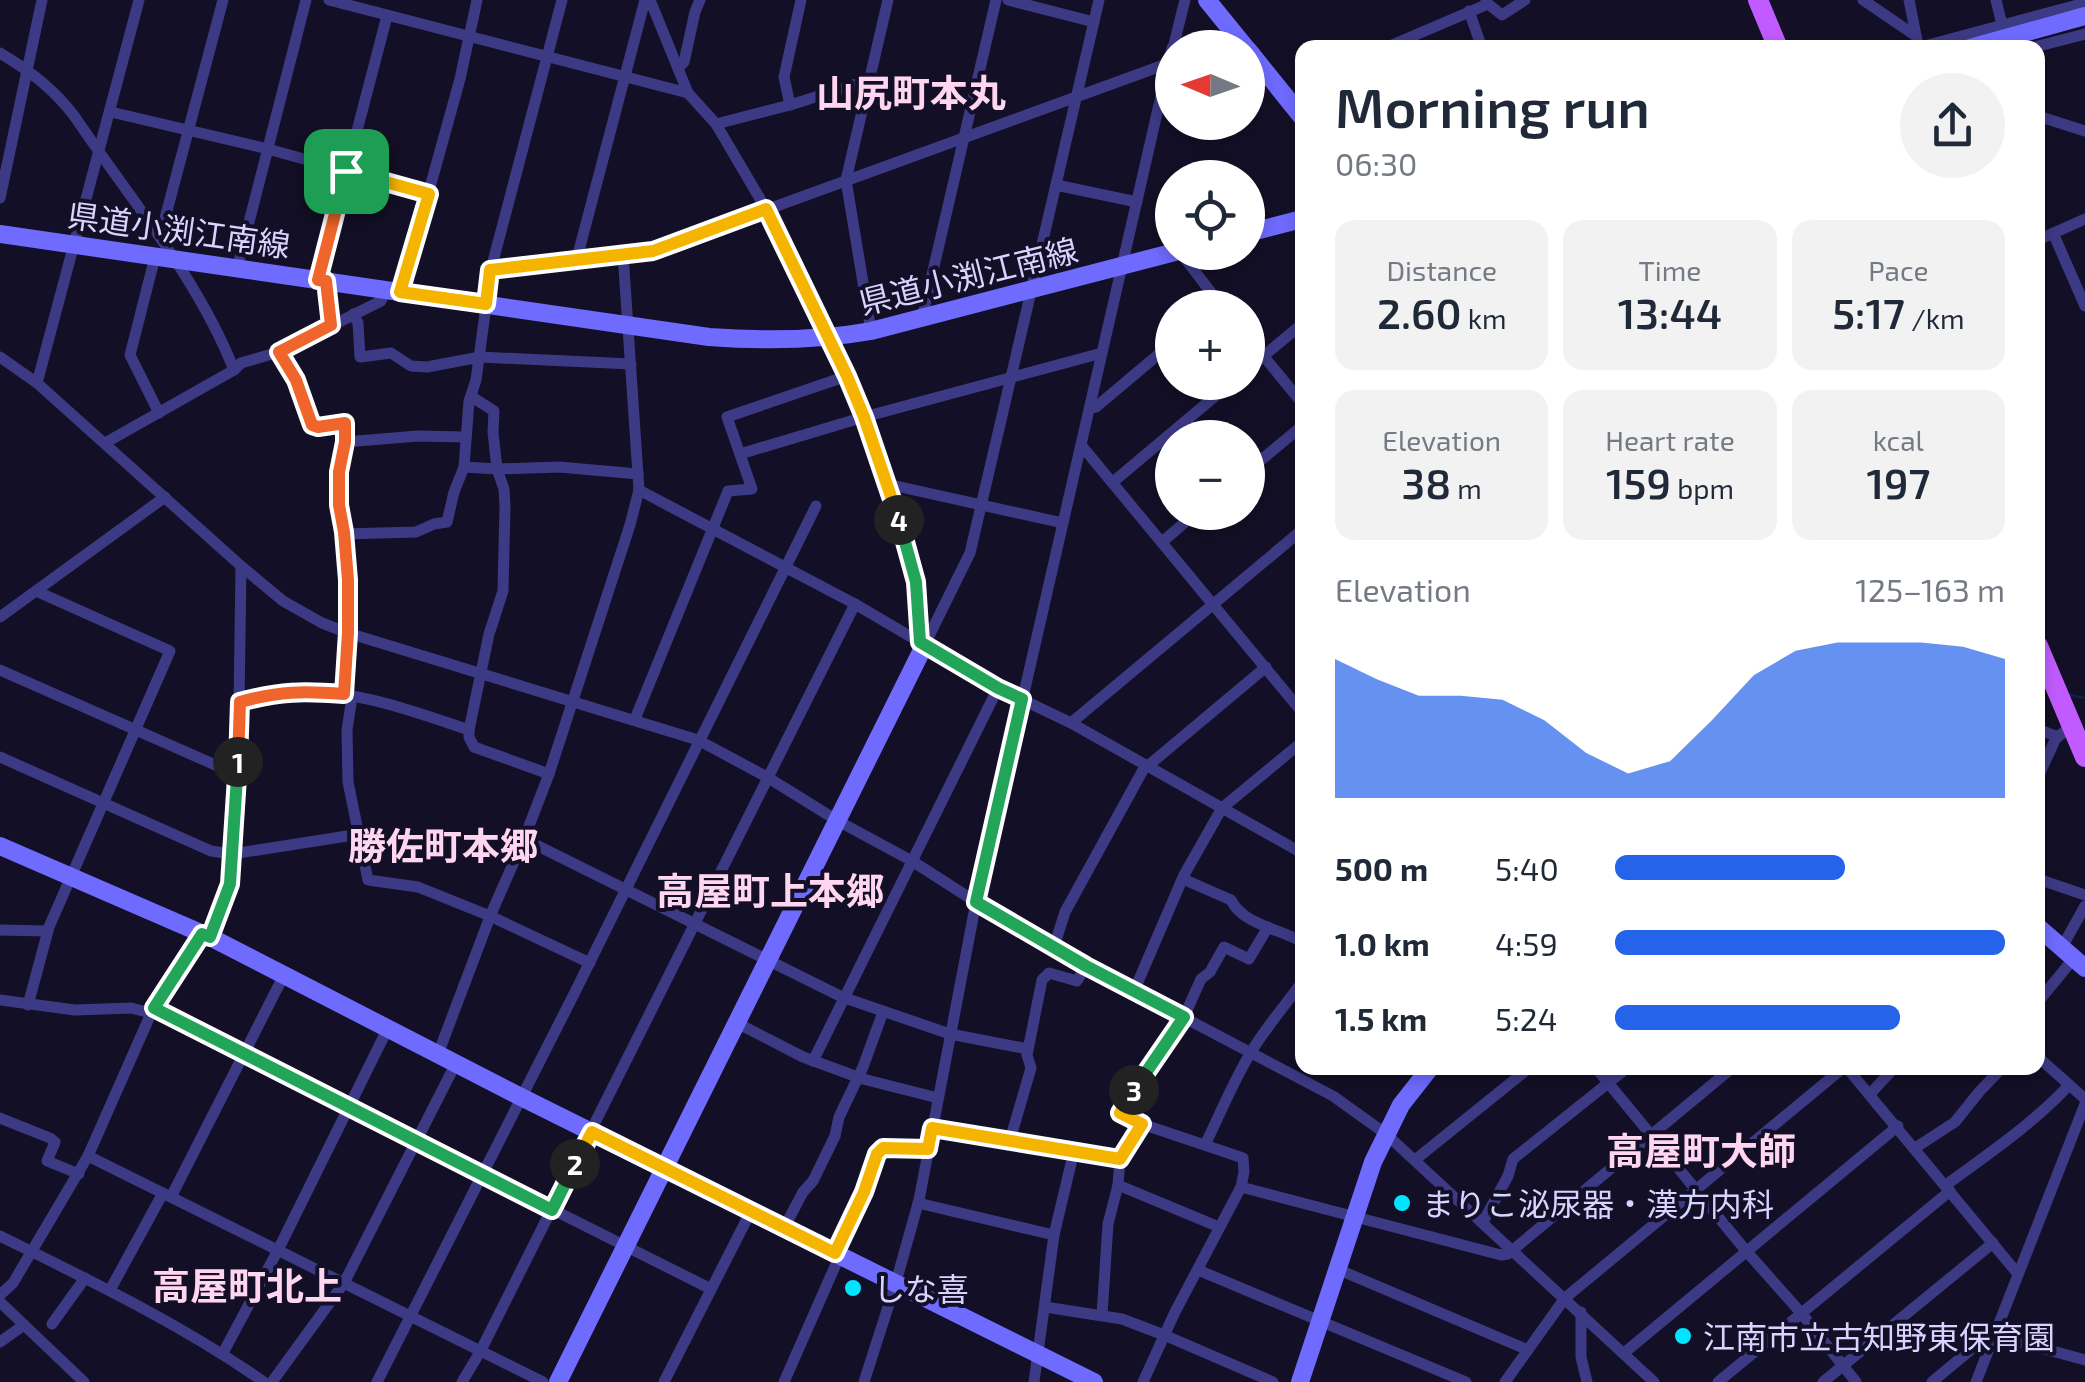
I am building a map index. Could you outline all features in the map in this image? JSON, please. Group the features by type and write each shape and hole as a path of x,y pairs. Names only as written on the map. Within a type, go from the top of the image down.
{"main road":[{"path":"1758,0 1775,40"},
{"path":"2045,663 2076,741"}],"street":[{"path":"0,198 42,0"},
{"path":"37,383 139,0"},
{"path":"160,237 223,0"},
{"path":"237,268 306,0"},
{"path":"329,0 688,93"},
{"path":"105,443 241,363 279,352 381,301 393,290 429,194 477,0"},
{"path":"344,534 416,532 448,522 464,467 469,401 480,357 490,270 562,0"},
{"path":"648,0 688,93 716,124 766,209 847,376 909,550 923,643"},
{"path":"577,258 648,0"},
{"path":"678,68 684,62 700,0"},
{"path":"790,106 784,76 801,0"},
{"path":"871,331 846,180 888,0"},
{"path":"922,318 996,0"},
{"path":"1008,0 1094,22"},
{"path":"558,1382 970,554 1099,0"},
{"path":"1177,30 1185,0"},
{"path":"1207,0 1231,30"},
{"path":"1403,40 1487,2 1502,15 1525,0"},
{"path":"1863,0 1912,40"},
{"path":"1909,0 1916,40"},
{"path":"1996,0 2002,25"},
{"path":"1935,40 2085,3"},
{"path":"1468,11 1479,40"},
{"path":"331,325 322,280 386,16"},
{"path":"1999,40 2085,16"},
{"path":"2045,44 2085,34"},
{"path":"0,53 26,68 57,94 176,260 226,348 234,370"},
{"path":"490,270 653,251 1155,68"},
{"path":"1265,70 1295,103"},
{"path":"716,124 790,106 870,80"},
{"path":"111,112 268,149 429,194"},
{"path":"2045,118 2085,131"},
{"path":"864,1382 918,1203 976,902 1155,128"},
{"path":"1056,185 1137,202"},
{"path":"2045,237 2085,219"},
{"path":"1265,229 1295,221"},
{"name":"県道小渕江南線","path":"0,234 746,340 829,338 871,331 1155,259"},
{"path":"2053,234 2085,306"},
{"path":"438,1054 550,774 639,490 623,254"},
{"path":"155,257 130,355 159,413"},
{"path":"1192,270 1207,290"},
{"path":"354,314 360,356 391,354 410,366 480,357 631,364"},
{"path":"1265,355 1295,330"},
{"path":"279,352 296,380 312,425 345,423 339,505 348,633 346,756 368,880 418,887 590,963"},
{"path":"740,454 1102,353"},
{"path":"1090,408 1155,357"},
{"path":"1265,357 1295,395"},
{"path":"2,360 37,383 283,601 313,618 348,633 698,740 912,861 1086,966 1332,1096 1416,1160 1654,1382"},
{"path":"635,719 728,491 752,489 727,417 847,376"},
{"path":"472,397 494,410 497,470 505,506 503,591 469,736 474,746 550,774"},
{"path":"1112,482 1210,400"},
{"path":"1265,457 1295,432"},
{"path":"345,442 465,437"},
{"path":"1081,445 1295,703"},
{"path":"464,467 497,470 559,466 638,474"},
{"path":"887,484 1063,523"},
{"path":"639,490 855,604 998,688 1071,723 1295,847"},
{"path":"0,617 165,497"},
{"path":"377,1382 627,890 816,506"},
{"path":"1162,542 1176,530"},
{"path":"1071,723 1295,536"},
{"path":"84,1382 0,1298 88,1156 152,1011 206,936 230,884 238,774 241,566"},
{"path":"28,1005 47,931 170,650 36,591"},
{"path":"462,1382 592,1132 855,604"},
{"path":"1054,947 1065,912 1143,770 1266,668"},
{"path":"0,670 238,774"},
{"path":"813,1061 998,688"},
{"path":"240,702 302,691 348,695 389,703 469,730"},
{"path":"2045,732 2076,741"},
{"path":"2045,770 2076,741"},
{"path":"1134,991 1182,878 1222,808 1295,748"},
{"path":"0,758 211,852 232,854 360,834"},
{"path":"524,839 842,997 950,1034 1028,1048"},
{"path":"0,846 206,936 1094,1382"},
{"path":"1182,878 1231,900 1238,910 1295,938"},
{"path":"2045,881 2085,895"},
{"path":"2045,993 2073,958 2085,906"},
{"path":"1143,1382 1240,1187 1243,1158 1120,1113 1184,1017 1201,978 1210,972 1224,947 1248,958 1268,927"},
{"path":"0,930 47,931"},
{"path":"2045,932 2073,958"},
{"path":"1010,1140 1031,1068 1026,1059 1042,980 1049,973 1077,981 1086,966"},
{"path":"110,1290 167,1195 284,975"},
{"path":"1205,1145 1251,1052 1295,992"},
{"path":"0,1000 75,1010 152,1011 711,1289"},
{"path":"784,1228 835,1136 839,1117 884,1012"},
{"path":"736,1022 813,1061 938,1098"},
{"path":"222,1353 351,1108 388,1028"},
{"path":"272,1382 344,1283 456,1063"},
{"path":"1976,1382 2084,1107 2069,1085 2045,1063"},
{"path":"1300,1382 1374,1162 1401,1104 1421,1075"},
{"path":"1416,1160 1520,1075"},
{"path":"1602,1075 1856,1382"},
{"path":"1483,1222 1508,1176 1512,1159 1618,1075"},
{"path":"1240,1187 1508,1254 1724,1075"},
{"path":"1505,1382 1566,1298 1836,1075"},
{"path":"1852,1075 2018,1274"},
{"path":"1870,1094 1888,1075"},
{"path":"1916,1148 1955,1122 1995,1075"},
{"path":"1718,1382 2030,1122 2069,1085"},
{"path":"0,1118 50,1138 54,1142 47,1161 78,1174"},
{"path":"1102,1315 1108,1224 1120,1159 1142,1124"},
{"path":"1624,1353 1898,1126"},
{"path":"932,1128 1120,1159"},
{"path":"784,1382 877,1154 888,1147 928,1149"},
{"path":"1034,1382 1054,1235 1074,1151"},
{"path":"88,1156 543,1382"},
{"path":"1118,1185 1219,1227"},
{"path":"918,1203 1054,1235"},
{"path":"664,1382 751,1211"},
{"path":"0,1236 154,1312 264,1382"},
{"path":"1823,1382 1993,1243"},
{"path":"1337,1268 1528,1350"},
{"path":"1198,1270 1466,1382"},
{"path":"52,1323 86,1278"},
{"path":"1045,1307 1122,1320 1272,1382"},
{"path":"1581,1312 1581,1358 1587,1382"},
{"path":"0,1342 24,1325"},
{"path":"1932,1382 1994,1335 2085,1360"}],"waterway":[{"path":"2069,695 2085,698"}],"place":[{"name":"まりこ泌尿器・漢方内科","path":"1402,1203"},
{"name":"しな喜","path":"853,1288"},
{"name":"江南市立古知野東保育園","path":"1683,1336"}],"district":[{"name":"山尻町本丸","path":"911,92"},
{"name":"勝佐町本郷","path":"443,845"},
{"name":"高屋町上本郷","path":"770,890"},
{"name":"高屋町大師","path":"1701,1150"},
{"name":"高屋町北上","path":"247,1285"}],"route":[{"path":"346,171 429,194 400,292 486,304 490,270 653,251 766,209 864,417 909,550 916,582 920,642 1022,699 976,902 1184,1017 1120,1113 1142,1124 1120,1159 932,1128 928,1149 888,1147 877,1154 835,1253 592,1132 552,1210 154,1008 202,934 210,937 230,884 240,702 274,693 344,694 348,580 339,472 345,423 312,425 296,380 279,352 331,325 326,281 318,280 346,171"}]}
